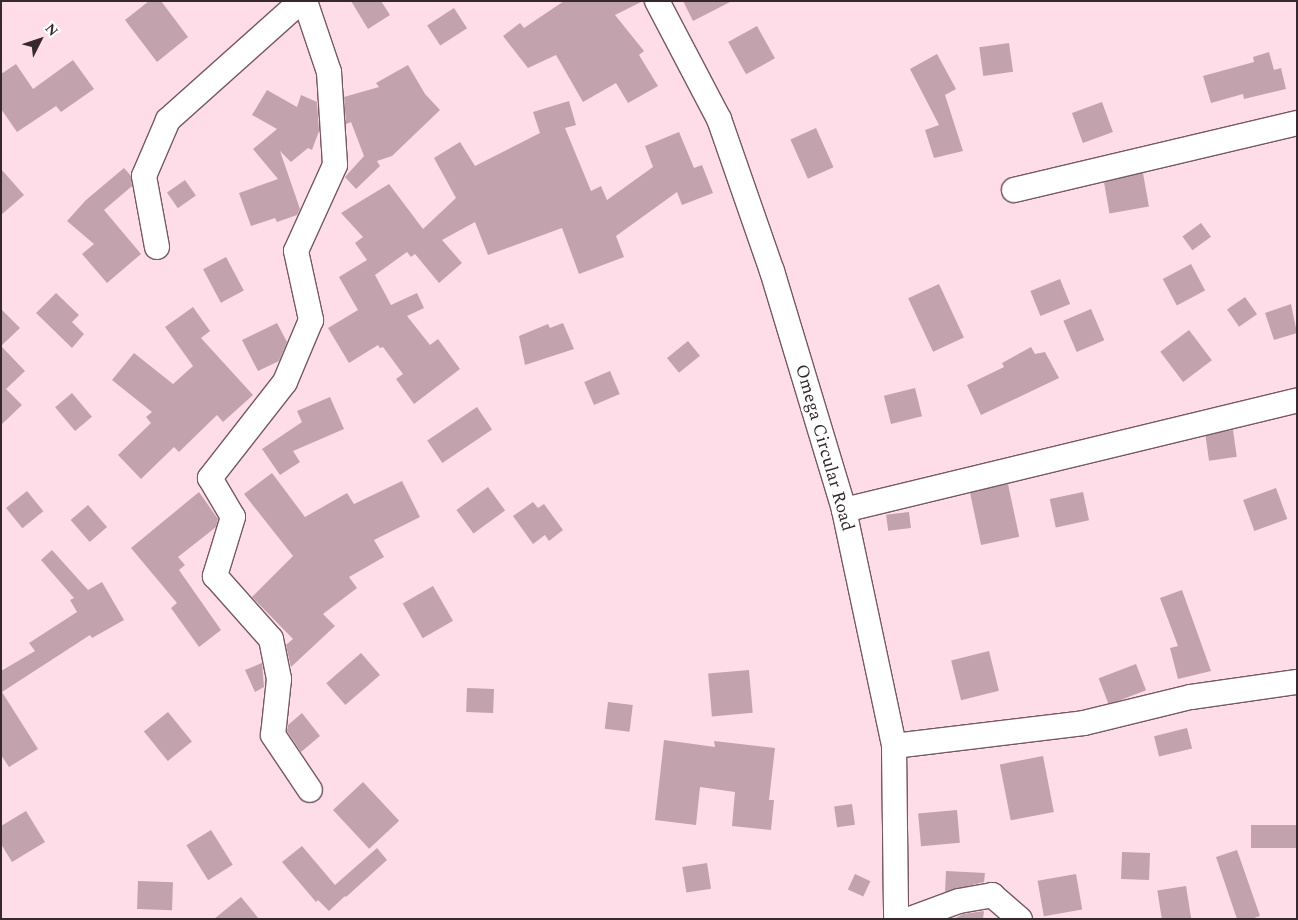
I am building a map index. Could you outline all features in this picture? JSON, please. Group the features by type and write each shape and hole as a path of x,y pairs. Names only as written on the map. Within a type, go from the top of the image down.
{"street":[{"path":"158,247 144,176 168,120 301,1"},
{"path":"305,1 330,72 336,165 296,251 311,320 285,382 210,478 233,517 215,576 271,639 279,679 273,735 310,790"},
{"name":"Omega Circular Road","path":"657,1 719,119 772,271 844,510 894,746 896,919"},
{"path":"1014,190 1297,123"},
{"path":"844,510 1297,400"},
{"path":"894,746 1084,723 1191,697 1297,682"},
{"path":"910,919 959,901 992,895 1020,919"}],"building":[{"path":"149,1 161,1 188,37 157,62 125,20"},
{"path":"351,1 381,1 390,15 368,29"},
{"path":"564,1 643,1 615,15 644,51 639,55 658,86 628,103 616,83 583,102 556,55 528,68 503,36 520,23 524,28"},
{"path":"683,1 732,1 693,21"},
{"path":"454,8 467,28 440,46 427,25"},
{"path":"757,26 775,58 746,74 728,42"},
{"path":"1009,43 1013,72 983,76 979,47"},
{"path":"1269,52 1274,70 1281,68 1286,89 1244,99 1243,94 1211,103 1203,76 1254,62 1253,57"},
{"path":"937,54 956,89 945,95 963,151 934,158 925,130 939,125 910,69"},
{"path":"73,60 94,89 61,112 56,106 17,132 1,109 1,74 16,64 33,89"},
{"path":"408,65 425,94 440,110 392,156 377,161 380,166 356,189 345,177 364,156 351,122 346,124 344,97 379,87 376,83"},
{"path":"267,90 297,107 301,95 317,102 319,131 312,150 308,148 291,162 280,151 300,209 297,215 277,222 275,218 251,226 239,193 278,179 253,149 277,129 252,115"},
{"path":"569,101 576,125 565,128 591,191 601,186 607,200 653,167 645,146 679,132 694,168 702,165 713,193 682,205 677,192 616,236 624,257 579,274 562,228 488,255 475,222 442,240 462,263 439,283 415,254 411,257 407,252 375,275 391,305 417,293 424,308 407,316 430,345 438,339 460,369 414,404 396,379 403,374 383,347 380,348 378,345 349,363 328,328 358,310 339,277 367,260 355,243 363,237 341,213 389,184 423,229 456,198 434,158 460,142 475,166 540,133 533,112"},
{"path":"1102,102 1113,132 1083,143 1072,113"},
{"path":"816,128 833,167 808,179 790,139"},
{"path":"124,168 131,176 132,186 104,210 141,254 107,283 82,254 94,244 67,221 86,200"},
{"path":"1,169 24,195 1,215"},
{"path":"1143,173 1149,206 1110,213 1104,180"},
{"path":"185,180 196,196 178,208 167,193"},
{"path":"1201,223 1211,237 1192,250 1182,237"},
{"path":"226,257 244,291 221,303 203,269"},
{"path":"1191,264 1205,290 1177,306 1163,279"},
{"path":"1060,279 1070,304 1040,316 1030,291"},
{"path":"939,284 964,337 933,352 908,298"},
{"path":"56,293 79,315 72,322 84,334 72,348 36,313"},
{"path":"1245,297 1257,314 1239,327 1227,310"},
{"path":"1291,304 1297,333 1274,340 1265,313"},
{"path":"193,307 210,331 201,338 253,395 223,422 217,415 179,452 174,447 141,479 118,455 151,423 146,417 152,412 112,380 134,353 173,384 193,366 165,327"},
{"path":"1,309 20,328 1,346"},
{"path":"1091,309 1104,340 1077,352 1063,321"},
{"path":"277,323 287,342 279,361 258,371 242,340"},
{"path":"563,323 574,349 525,365 519,336 548,324 550,328"},
{"path":"1189,330 1212,360 1183,382 1160,352"},
{"path":"688,341 700,356 679,373 667,358"},
{"path":"1,346 25,371 6,389 22,405 1,425"},
{"path":"1031,347 1035,354 1045,352 1059,378 981,415 967,385 1004,367 1002,363"},
{"path":"610,371 620,394 594,405 584,382"},
{"path":"915,388 922,416 891,424 884,396"},
{"path":"72,393 92,417 75,431 55,407"},
{"path":"330,397 344,429 293,451 300,462 280,475 262,449 302,422 297,411"},
{"path":"477,407 492,429 442,463 427,441"},
{"path":"1233,430 1237,457 1209,461 1205,434"},
{"path":"272,473 305,517 347,493 354,504 402,481 420,517 374,540 384,557 349,577 357,588 323,614 335,626 291,667 286,645 293,639 252,597 293,556 244,494"},
{"path":"1008,484 1019,537 981,545 970,492"},
{"path":"488,487 505,510 473,533 456,510"},
{"path":"1276,488 1287,519 1254,531 1243,500"},
{"path":"27,491 43,511 22,528 6,508"},
{"path":"199,492 218,519 216,527 178,557 185,565 179,570 221,630 199,647 171,608 177,603 131,548"},
{"path":"1083,492 1089,520 1056,527 1050,499"},
{"path":"533,502 538,508 544,504 563,530 549,541 545,535 533,544 513,516"},
{"path":"88,505 107,527 90,542 71,520"},
{"path":"909,512 911,528 888,531 886,515"},
{"path":"52,550 88,590 102,582 124,620 92,638 90,635 2,692 38,749 9,767 1,755 1,671 35,651 29,643 77,612 70,600 74,598 41,560"},
{"path":"433,586 453,621 423,638 403,604"},
{"path":"1182,590 1211,671 1178,679 1170,648 1178,646 1160,598"},
{"path":"989,651 999,691 961,700 951,660"},
{"path":"361,653 380,675 345,705 326,683"},
{"path":"262,663 264,687 255,692 245,670"},
{"path":"1136,664 1146,690 1109,704 1099,678"},
{"path":"749,670 753,713 712,716 708,674"},
{"path":"467,688 494,689 493,713 466,712"},
{"path":"608,702 633,705 630,732 605,729"},
{"path":"168,712 192,742 168,761 144,732"},
{"path":"302,713 320,736 301,752 287,731 288,725"},
{"path":"1187,728 1192,748 1159,757 1154,736"},
{"path":"664,740 715,747 714,741 775,748 769,800 774,800 771,830 732,826 735,792 700,787 696,825 655,820"},
{"path":"1043,756 1054,812 1011,820 1000,764"},
{"path":"363,782 399,821 369,849 333,810"},
{"path":"852,804 855,825 837,827 834,807"},
{"path":"957,810 960,843 921,846 918,813"},
{"path":"26,811 45,842 12,862 1,844 1,826"},
{"path":"1251,825 1297,825 1297,848 1251,848"},
{"path":"211,830 233,865 208,880 186,845"},
{"path":"302,846 335,885 377,848 387,860 329,911 318,900 316,902 282,862"},
{"path":"1237,850 1260,916 1251,919 1237,919 1216,857"},
{"path":"1122,852 1150,853 1149,880 1121,879"},
{"path":"707,863 711,889 686,893 682,867"},
{"path":"946,871 985,873 984,882 945,892"},
{"path":"855,874 870,881 863,897 848,889"},
{"path":"1076,874 1082,909 1044,916 1038,881"},
{"path":"138,881 173,882 172,910 137,909"},
{"path":"1186,886 1191,919 1162,919 1157,891"},
{"path":"241,897 259,919 214,919"},
{"path":"984,911 983,919 954,919 963,914"}]}
